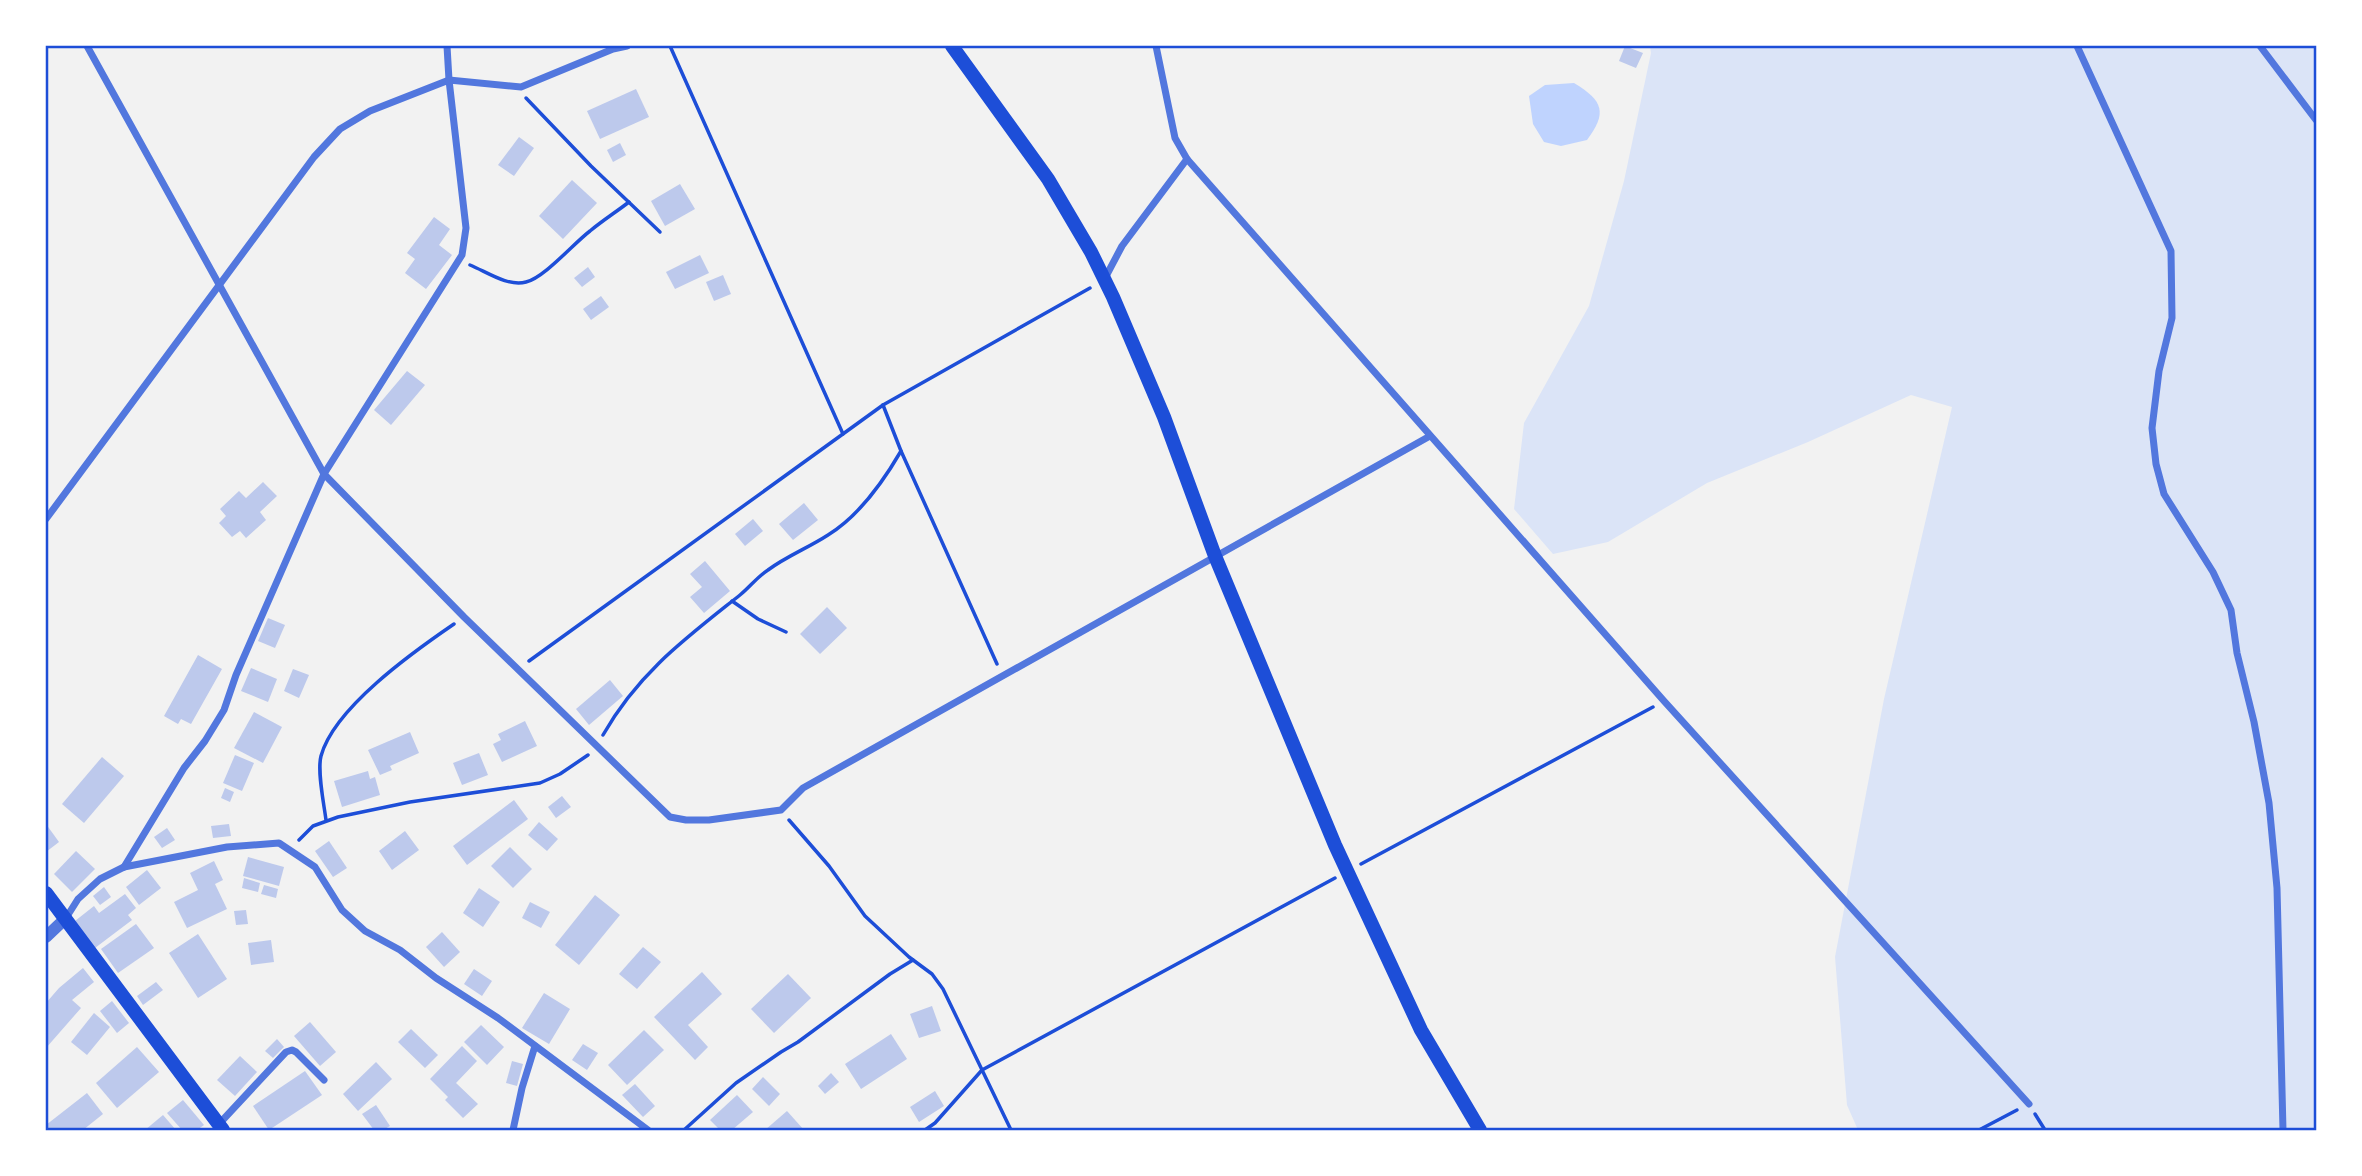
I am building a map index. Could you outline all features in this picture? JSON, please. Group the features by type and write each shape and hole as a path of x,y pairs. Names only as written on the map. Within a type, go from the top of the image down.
{"main road":[{"path":"952,46 1048,178 1091,252 1164,417 1215,556 1335,845 1421,1030 1480,1130"},
{"path":"46,893 221,1128"}],"street":[{"path":"87,46 324,474 464,617 670,817 709,820 781,810 803,788 1430,436"},
{"path":"124,867 184,768 224,710 236,676 324,474 460,260 466,228 447,46"},
{"path":"46,519 320,149 340,129 370,111 449,80 521,87 613,49 627,46"},
{"path":"1156,46 1175,138 1187,159 1664,701 2029,1104"},
{"path":"2077,46 2171,251 2172,318 2159,371 2151,428 2164,494 2213,572 2231,610 2237,653 2257,736 2269,803 2277,888 2283,1130"},
{"path":"2260,46 2316,120"},
{"path":"1104,280 1122,246 1187,159"},
{"path":"46,937 66,918 78,899 100,879 124,867 259,843 279,843 315,867 342,910 365,931 400,950 436,978 498,1018 648,1130"},
{"path":"513,1130 535,1046"},
{"path":"221,1128 286,1052 292,1050 304,1057 324,1080"}],"path":[{"path":"670,46 843,434"},
{"path":"503,87 523,95 591,166 660,232"},
{"path":"460,260 501,279 524,283 542,273 629,202"},
{"path":"518,669 883,405 1104,280"},
{"path":"883,405 1002,676"},
{"path":"293,851 304,834 313,826 326,821 410,802 540,783 581,761 597,747 648,672 754,580 797,550 831,534 879,486 901,451"},
{"path":"732,601 758,619 786,632"},
{"path":"326,821 320,758 331,734 362,696 464,617"},
{"path":"925,1130 935,1123 982,1070 1664,701"},
{"path":"781,810 829,866 865,916 932,974 943,989 1011,1130"},
{"path":"684,1130 736,1083 913,960"},
{"path":"1979,1130 2029,1104 2045,1130"}],"shaded area":[{"path":"1650,46 2316,46 2316,1130 1858,1130 1847,1105 1835,957 1884,699 1952,407 1911,395 1808,442 1707,483 1608,542 1553,554 1514,509 1524,423 1589,306 1624,181 1651,53"}],"water":[{"path":"1574,83 1597,102 1600,115 1598,122 1587,140 1561,146 1544,142 1533,124 1529,96 1545,85"}],"building":[{"path":"1625,46 1643,53 1636,68 1619,61"},
{"path":"636,89 649,117 600,139 587,111"},
{"path":"519,137 534,148 514,176 498,165"},
{"path":"620,143 626,155 613,162 607,150"},
{"path":"572,180 597,203 563,239 539,216"},
{"path":"680,184 695,209 665,226 651,201"},
{"path":"434,217 450,229 439,245 452,255 426,289 405,273 415,259 407,253"},
{"path":"700,255 709,273 675,289 666,272"},
{"path":"588,267 595,277 582,287 574,278"},
{"path":"723,275 731,294 714,301 706,282"},
{"path":"601,296 609,307 591,320 583,309"},
{"path":"407,371 425,385 391,425 374,410"},
{"path":"263,482 277,496 260,512 266,520 246,538 240,531 232,537 219,523 226,516 220,509 239,491 246,498"},
{"path":"804,503 818,520 793,540 779,524"},
{"path":"753,519 763,531 745,546 735,534"},
{"path":"705,561 730,591 704,613 690,597 702,587 690,574"},
{"path":"827,607 847,628 820,654 800,634"},
{"path":"268,618 285,625 275,648 258,641"},
{"path":"198,655 222,669 191,724 181,719 178,724 164,716"},
{"path":"251,668 277,679 268,702 241,691"},
{"path":"293,669 309,675 299,698 284,691"},
{"path":"610,680 623,696 589,725 576,709"},
{"path":"254,712 282,727 263,763 234,748"},
{"path":"525,721 537,746 502,762 493,744 501,740 498,734"},
{"path":"410,732 419,753 390,766 392,770 380,775 368,750"},
{"path":"479,753 488,775 462,785 453,763"},
{"path":"235,755 254,763 242,791 223,783"},
{"path":"102,757 124,776 84,823 62,804"},
{"path":"368,771 370,779 375,777 380,795 342,807 334,781"},
{"path":"225,788 234,792 230,802 221,798"},
{"path":"562,796 571,807 556,818 548,807"},
{"path":"514,800 528,819 467,865 453,846"},
{"path":"539,822 558,839 547,851 528,835"},
{"path":"46,824 59,842 46,852"},
{"path":"229,824 231,836 213,838 211,826"},
{"path":"167,828 175,840 162,848 154,837"},
{"path":"405,831 419,850 392,870 379,851"},
{"path":"329,841 347,868 333,877 315,851"},
{"path":"510,847 532,869 513,888 491,866"},
{"path":"76,851 95,869 72,892 54,874"},
{"path":"248,857 284,867 279,886 243,876"},
{"path":"214,861 223,880 215,884 227,909 187,928 174,902 198,890 190,873"},
{"path":"147,870 161,888 139,905 126,887"},
{"path":"244,878 260,883 258,892 242,888"},
{"path":"264,885 278,889 276,898 261,894"},
{"path":"104,887 111,897 100,905 93,896"},
{"path":"479,888 500,902 483,927 463,913"},
{"path":"125,894 136,908 128,915 132,920 95,948 75,921 94,906 99,913"},
{"path":"595,895 620,915 579,965 555,945"},
{"path":"530,902 550,912 541,928 522,918"},
{"path":"246,910 248,924 236,925 234,911"},
{"path":"136,924 154,948 118,973 101,949"},
{"path":"442,932 460,952 444,967 426,947"},
{"path":"198,934 227,979 198,998 169,953"},
{"path":"271,940 274,962 251,965 248,943"},
{"path":"643,947 661,962 637,989 619,974"},
{"path":"83,968 94,982 72,1000 81,1008 46,1048 46,1003"},
{"path":"474,969 492,981 482,996 464,984"},
{"path":"702,972 722,994 688,1025 708,1047 695,1060 654,1017"},
{"path":"788,974 811,998 774,1033 751,1009"},
{"path":"156,982 163,990 143,1005 137,996"},
{"path":"544,993 570,1009 549,1044 522,1028"},
{"path":"112,1001 129,1023 117,1033 100,1011"},
{"path":"932,1006 941,1031 919,1038 910,1014"},
{"path":"94,1013 110,1027 87,1055 71,1042"},
{"path":"310,1022 336,1052 320,1066 294,1036"},
{"path":"481,1025 504,1047 487,1065 464,1042"},
{"path":"411,1029 438,1055 425,1068 398,1042"},
{"path":"644,1030 664,1050 627,1085 608,1065"},
{"path":"891,1034 907,1059 861,1089 845,1064"},
{"path":"277,1039 284,1047 273,1058 265,1051"},
{"path":"583,1044 598,1053 587,1070 572,1060"},
{"path":"462,1046 477,1061 456,1083 478,1104 463,1118 445,1100 448,1097 430,1079"},
{"path":"137,1047 159,1072 117,1108 96,1083"},
{"path":"240,1056 257,1072 235,1096 217,1080"},
{"path":"512,1061 523,1064 517,1086 506,1083"},
{"path":"376,1062 392,1079 358,1111 343,1094"},
{"path":"305,1071 322,1095 269,1130 253,1106"},
{"path":"831,1073 839,1082 825,1094 818,1086"},
{"path":"763,1077 780,1094 769,1106 752,1089"},
{"path":"635,1084 655,1106 643,1117 622,1095"},
{"path":"935,1091 944,1106 919,1122 910,1107"},
{"path":"87,1093 103,1114 83,1130 48,1130 46,1125"},
{"path":"737,1095 753,1112 732,1130 720,1130 710,1120"},
{"path":"183,1100 204,1125 197,1130 182,1130 167,1113"},
{"path":"376,1105 390,1126 383,1130 374,1130 362,1114"},
{"path":"787,1111 804,1130 765,1130"},
{"path":"163,1115 176,1130 145,1130"}]}
